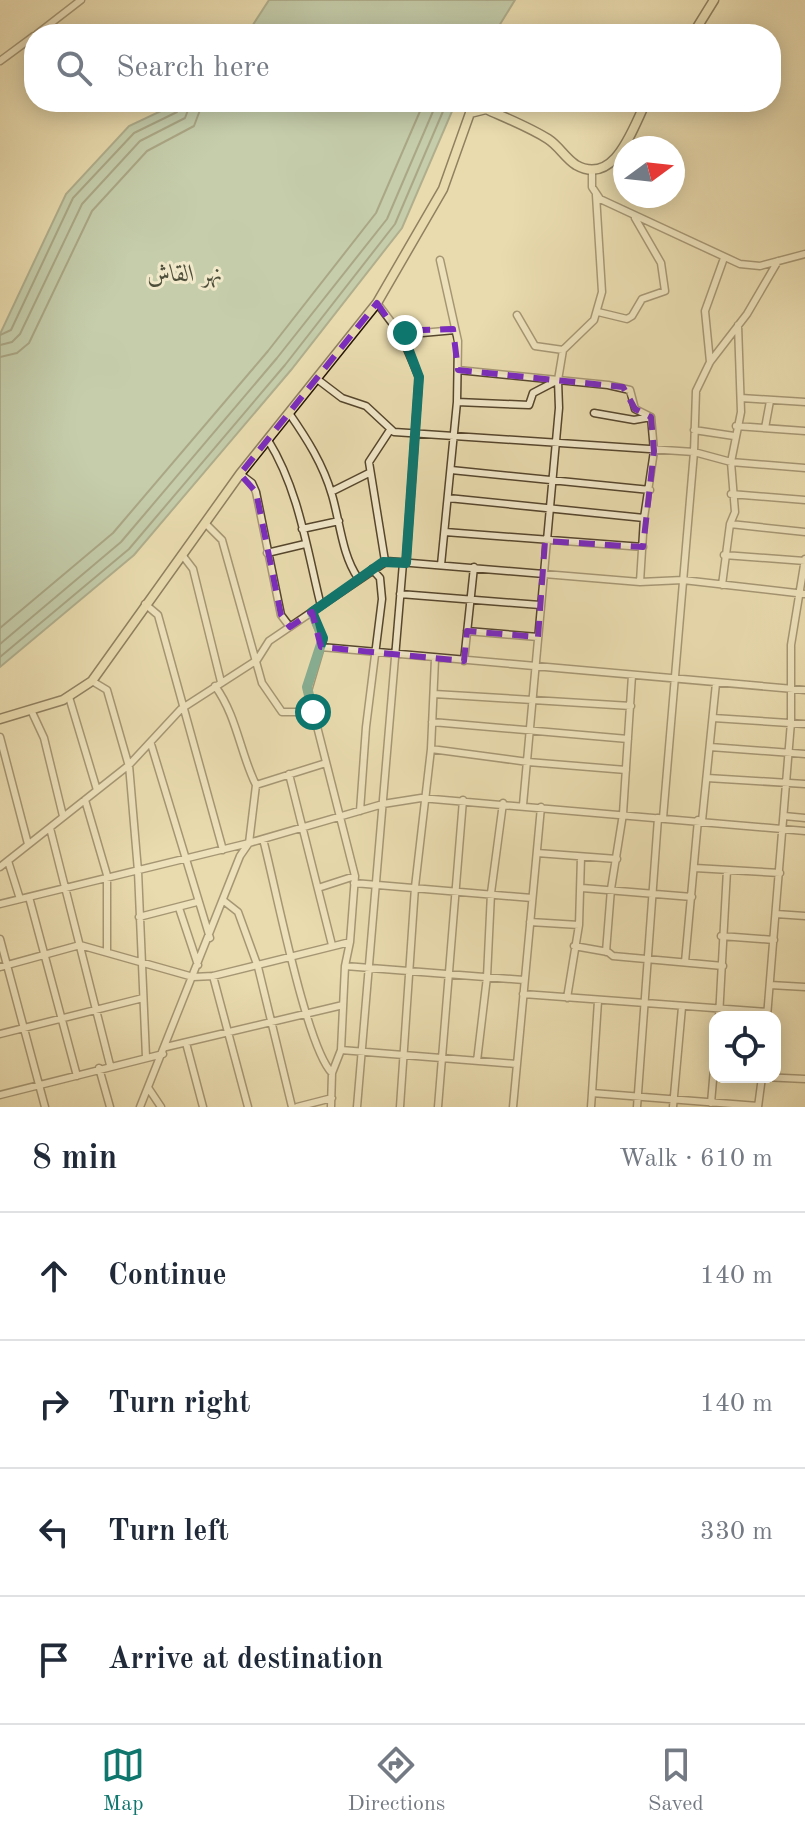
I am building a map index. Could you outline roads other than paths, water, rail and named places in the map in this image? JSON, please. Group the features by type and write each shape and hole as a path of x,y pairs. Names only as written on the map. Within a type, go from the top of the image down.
{"main road":[{"path":"699,24 714,0"},
{"path":"0,719 69,697 92,681 240,474 377,303 437,202 472,112"},
{"path":"492,112 552,141 572,162 592,169 606,166 617,158 641,112"}],"street":[{"path":"50,24 81,0"},
{"path":"0,61 24,44"},
{"path":"523,805 559,408 558,380 563,350 583,333 598,312 602,292 592,169"},
{"path":"596,195 635,218 724,258 750,266 805,254"},
{"path":"598,312 627,319 642,299 665,291 661,263 635,218"},
{"path":"710,362 705,311 724,258"},
{"path":"440,260 456,331 458,370 441,565"},
{"path":"637,1107 650,893 676,677 696,391 710,362 738,325 778,261"},
{"path":"357,1107 419,377 408,348 377,303"},
{"path":"517,315 535,346 563,350"},
{"path":"722,585 724,555 735,512 731,494 731,462 741,398 738,325"},
{"path":"396,331 411,334 456,331"},
{"path":"458,370 623,387 630,390 635,409 651,417"},
{"path":"317,379 344,399 366,406 390,430 415,435 694,452 731,462 805,468"},
{"path":"457,402 529,405 533,393 558,380"},
{"path":"741,398 805,402"},
{"path":"765,428 770,401"},
{"path":"289,413 310,442 331,492 348,560 358,578"},
{"path":"594,413 634,420 651,417"},
{"path":"640,582 644,518 654,451 651,417"},
{"path":"736,426 805,431"},
{"path":"385,561 369,462 390,430"},
{"path":"694,430 734,436"},
{"path":"268,440 284,465 321,606"},
{"path":"451,470 650,490"},
{"path":"331,492 369,473"},
{"path":"240,474 252,483 256,492 281,615 290,627"},
{"path":"731,494 805,500"},
{"path":"448,498 548,511 644,518"},
{"path":"302,529 339,521"},
{"path":"205,523 222,540 262,683 278,710 313,712"},
{"path":"730,524 805,532"},
{"path":"445,532 643,547"},
{"path":"267,553 305,544"},
{"path":"724,555 805,560 803,594 791,645 791,722 767,1011"},
{"path":"140,1107 165,1051 240,856 249,843 256,785 247,767 231,711 218,684 193,569 183,556"},
{"path":"0,867 151,744 181,709 257,660 266,644 385,561 640,582 683,580 803,594"},
{"path":"464,661 474,567"},
{"path":"360,811 366,727 382,599 380,578 372,569"},
{"path":"400,594 540,605"},
{"path":"145,604 158,615 181,709 223,850"},
{"path":"312,612 322,636 307,687 342,817 355,880 345,966 341,1050 332,1073 331,1107"},
{"path":"467,631 538,637"},
{"path":"321,647 805,690"},
{"path":"400,1107 415,887 431,749 435,659"},
{"path":"606,952 611,889 623,814 632,675"},
{"path":"92,681 106,688 128,764 138,871 139,961 146,1057"},
{"path":"685,962 716,683"},
{"path":"434,694 631,706"},
{"path":"69,697 97,790"},
{"path":"31,710 44,738 63,816"},
{"path":"713,718 805,724"},
{"path":"432,722 628,739"},
{"path":"0,737 28,844"},
{"path":"151,744 210,938"},
{"path":"710,747 805,754"},
{"path":"431,749 528,762 626,770"},
{"path":"256,785 326,763"},
{"path":"289,774 332,945"},
{"path":"707,778 805,784"},
{"path":"0,904 185,860 383,804 425,798 805,831"},
{"path":"85,800 107,875 107,952"},
{"path":"438,1107 463,800"},
{"path":"477,1061 487,977 491,893 503,803"},
{"path":"513,1107 541,807"},
{"path":"784,816 805,818"},
{"path":"50,828 110,1065"},
{"path":"263,839 307,1014 322,1063 332,1073"},
{"path":"537,853 617,859"},
{"path":"567,998 579,925 581,857"},
{"path":"8,861 20,899"},
{"path":"695,868 780,873"},
{"path":"719,1011 727,870"},
{"path":"318,888 355,880 532,898"},
{"path":"582,888 692,897"},
{"path":"29,897 77,1076"},
{"path":"224,901 238,912 258,967 295,1107 332,1098"},
{"path":"139,917 197,902"},
{"path":"179,908 198,966"},
{"path":"776,914 805,916"},
{"path":"530,922 579,925"},
{"path":"721,936 774,940"},
{"path":"0,939 3,967 45,1107"},
{"path":"3,967 80,945 193,977 213,976 350,942"},
{"path":"574,946 613,956 723,966"},
{"path":"345,966 524,980"},
{"path":"213,976 248,1107"},
{"path":"770,985 805,987"},
{"path":"523,994 709,1011"},
{"path":"0,1034 143,998"},
{"path":"591,1107 598,1001"},
{"path":"0,1095 40,1087 186,1043 343,1005"},
{"path":"674,1104 682,1007"},
{"path":"186,1043 203,1107"},
{"path":"341,1050 516,1064"},
{"path":"99,1068 110,1107"},
{"path":"781,1078 805,1079"},
{"path":"711,1105 713,1083"},
{"path":"592,1093 674,1104 758,1106 761,1083"},
{"path":"149,1089 161,1107"}],"water":[{"path":"269,0 515,0 500,24 253,24"},
{"name":"نهر القاش","path":"159,112 452,112 402,228 291,370 134,555 0,667 0,334 66,194 129,126"}]}
